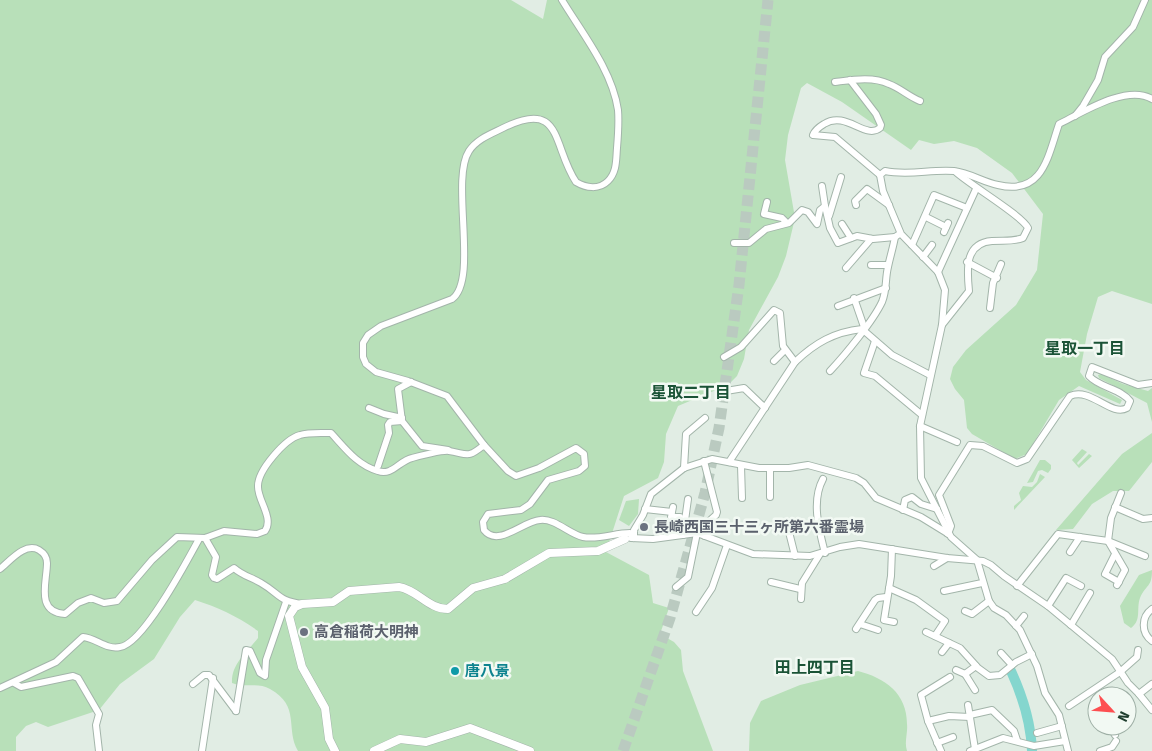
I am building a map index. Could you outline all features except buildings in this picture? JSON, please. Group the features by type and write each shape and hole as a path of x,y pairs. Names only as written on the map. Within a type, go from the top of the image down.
{"street":[{"path":"562,0 607,76 615,101 618,126 616,168 606,183 594,187 580,184 572,174 552,126 538,118 522,120 477,141 464,162 463,274 458,292 452,298 382,326 368,335 363,343 363,357 370,368 438,391 452,400 484,445 515,476 524,475 576,448 583,452 586,461 585,466 579,471 548,480 524,509 488,514 483,526 486,533 500,536 525,524 543,520 584,538 630,533 634,538"},
{"path":"1075,117 1098,80 1105,57 1133,27 1145,0"},
{"path":"835,82 850,80 886,82 906,96 920,101"},
{"path":"830,371 881,303 886,288 888,265 898,235 880,175 835,137 813,134 815,130 830,120 841,119 870,131 880,128 876,114 850,80"},
{"path":"880,175 886,171 913,173 955,171 998,185 1017,187 1030,183 1047,160 1059,124 1117,97 1141,94 1152,99"},
{"path":"942,325 969,291 968,262 973,251 984,242 1019,240 1026,236 1028,228 1021,218 976,189 955,171"},
{"path":"828,217 840,177"},
{"path":"822,186 828,217 838,243 861,236 871,239 898,235 912,245 938,272 945,290 942,325 920,426 921,478 948,534"},
{"path":"856,205 855,201 867,189 890,205"},
{"path":"938,272 976,189"},
{"path":"912,245 934,195 967,208"},
{"path":"767,202 764,214 782,218 787,223"},
{"path":"734,243 749,242 766,229 787,223 800,212 806,210 817,224 820,210 825,206"},
{"path":"926,216 946,227"},
{"path":"842,224 851,238"},
{"path":"846,268 871,239"},
{"path":"924,257 932,245"},
{"path":"968,262 996,278"},
{"path":"990,308 1001,264"},
{"path":"871,265 888,265"},
{"path":"838,306 854,298 886,288"},
{"path":"854,298 863,328 898,360 930,375"},
{"path":"724,357 741,347 774,310 780,314 780,335 785,350 795,362"},
{"path":"729,462 795,362 806,351 831,336 863,328"},
{"path":"876,341 864,372 875,376 922,415"},
{"path":"774,361 785,350"},
{"path":"948,534 951,526 939,496 970,446 974,444 983,446 1017,464 1027,459 1070,396 1082,394 1119,410 1127,408 1130,401 1126,396 1095,382 1089,376 1092,366 1138,385 1152,383"},
{"path":"411,382 398,389 402,420 422,446 441,448 460,455 469,455 484,445"},
{"path":"726,391 744,388 765,408"},
{"path":"369,408 402,420"},
{"path":"684,468 686,434 705,418"},
{"path":"378,466 388,433 388,425 390,422 402,420"},
{"path":"920,426 956,442"},
{"path":"0,569 28,548 42,552 47,564 44,583 47,604 54,612 65,614 86,599 94,599 104,603 117,601 152,560 177,536 202,539 224,531 257,534 265,531 268,522 258,490 260,473 289,441 300,435 331,433 362,466 383,472 391,470 410,458 448,450"},
{"path":"634,538 634,530 651,494 684,468 704,461 712,459 742,466 770,468 808,465 856,478 864,483 876,498 921,516 948,534 977,560 982,583 989,601 994,608 1016,626 1032,654 1045,693 1056,708 1068,751"},
{"path":"704,461 717,512 716,516 706,524 705,536"},
{"path":"742,466 742,498"},
{"path":"770,468 770,497"},
{"path":"801,599 800,589 804,578 822,553 816,496 823,479"},
{"path":"1115,554 1105,574 1118,583 1125,570 1108,542 1115,507 1121,493"},
{"path":"903,510 905,500 912,497 921,504 936,509"},
{"path":"683,535 688,499"},
{"path":"1115,507 1143,519 1152,518"},
{"path":"645,509 672,509 671,516 680,517"},
{"path":"788,532 795,556"},
{"path":"202,539 216,557 212,575 214,578 217,579 234,568 243,576 263,584 286,602 302,604 333,602 349,591 399,587 406,588 432,605 448,609 473,588 505,579 549,553 598,551 625,539 634,538 696,533 753,554 795,556 822,553 840,547 859,544 947,558 977,560 991,565 1017,586 1048,606 1112,659 1120,672 1152,710"},
{"path":"676,587 688,577 696,533"},
{"path":"1017,586 1058,534 1108,542 1144,556"},
{"path":"1070,552 1080,537"},
{"path":"0,688 56,662 83,637 90,637 109,647 119,648 128,645 149,622 202,539"},
{"path":"696,612 712,588 727,545"},
{"path":"892,549 884,620 894,622"},
{"path":"934,566 947,558"},
{"path":"1048,606 1066,578 1082,586"},
{"path":"771,582 800,589"},
{"path":"944,590 982,583"},
{"path":"888,588 916,600 945,621 934,636"},
{"path":"1071,625 1090,593"},
{"path":"878,630 858,627 875,600 886,598"},
{"path":"965,611 972,614 989,601"},
{"path":"193,684 204,674 208,674 213,678 236,711 246,650 250,651 260,673 265,676 266,660 280,612 286,602"},
{"path":"302,604 291,612 292,630 302,667 325,708 330,739 335,751"},
{"path":"1152,609 1145,618 1143,628 1145,636 1152,641"},
{"path":"1016,626 1024,616"},
{"path":"926,632 960,648 982,673 995,676 1007,671 1012,665 1032,654"},
{"path":"942,652 949,643"},
{"path":"1104,686 1137,656 1138,650"},
{"path":"1001,653 1012,665"},
{"path":"965,674 976,666"},
{"path":"956,670 965,674 975,690"},
{"path":"14,683 21,687 73,676 78,678 99,714 96,725 99,751"},
{"path":"941,751 928,721 921,694 950,677"},
{"path":"202,751 213,678"},
{"path":"1139,694 1152,684"},
{"path":"1069,706 1087,697"},
{"path":"968,706 973,750 1003,738 1018,740 1032,746 1065,741"},
{"path":"928,721 949,716 970,716 992,710 1014,731 1018,740"},
{"path":"1039,730 1062,726"},
{"path":"374,751 400,739 426,742 470,728 530,751"},
{"path":"1100,751 1112,747 1115,736"},
{"path":"937,743 953,737"}],"green space":[{"path":"0,0 511,0 543,19 547,0 1152,0 1152,304 1112,291 1098,297 1087,334 1080,372 1086,380 1122,400 1120,404 1079,386 1059,400 1027,454 1015,459 972,434 967,428 964,400 950,379 953,367 966,350 1016,305 1037,270 1043,214 1012,173 977,148 954,141 934,144 919,140 911,150 842,102 807,83 801,88 788,135 785,160 795,218 786,256 778,277 749,330 744,359 737,376 728,385 678,406 666,434 664,462 658,478 624,496 606,552 649,575 653,603 669,608 660,634 674,642 681,650 683,671 713,751 298,751 292,734 289,710 280,696 266,687 232,683 232,676 237,664 258,638 258,631 228,613 195,600 180,617 154,659 120,684 99,710 48,727 36,722 26,726 16,737 16,751 0,751"},
{"path":"1101,374 1123,384 1148,391 1152,388 1152,422 1147,403 1099,378 1098,375"},
{"path":"1152,433 1152,462 1129,491 1113,491 1092,504 1073,529 1056,530 1122,454"},
{"path":"1082,449 1087,452 1077,463 1078,465 1089,454 1092,456 1079,468 1072,460"},
{"path":"1040,460 1045,460 1051,465 1051,469 1048,473 1042,470 1038,471 1033,482 1027,483"},
{"path":"1040,474 1045,477 1014,510 1014,506 1021,500 1019,493 1023,486 1032,487 1037,482"},
{"path":"639,499 638,514 629,526 619,520 626,501"},
{"path":"1152,570 1150,583 1140,598 1138,618 1131,628 1124,623 1120,606 1139,575"},
{"path":"858,671 877,678 893,688 899,695 906,713 907,751 749,751 750,723 761,701 800,685"}],"waterway":[{"path":"1011,671 1026,710 1032,751"}],"tunnel":[{"path":"623,751 670,618 705,493 719,428 739,285 768,0"}],"place":[{"name":"長崎西国三十三ヶ所第六番霊場","path":"644,527"},
{"name":"高倉稲荷大明神","path":"304,632"},
{"name":"唐八景","path":"455,671"}],"district":[{"name":"星取一丁目","path":"1085,348"},
{"name":"星取二丁目","path":"691,392"},
{"name":"田上四丁目","path":"815,667"}]}
